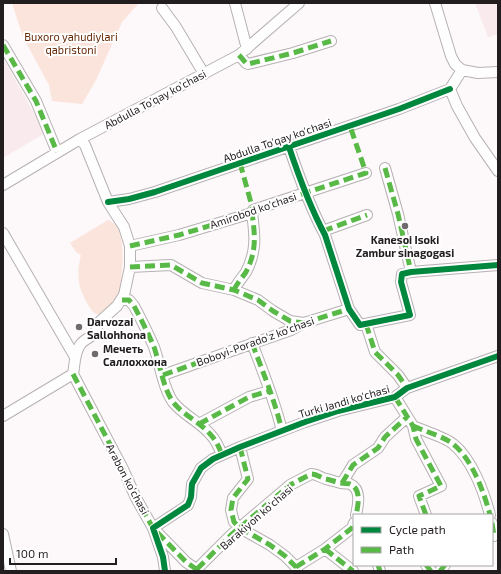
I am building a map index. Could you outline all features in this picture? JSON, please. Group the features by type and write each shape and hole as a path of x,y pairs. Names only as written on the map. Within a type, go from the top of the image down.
{"street":[{"path":"235,3 243,52 246,63 248,64 294,53 331,41"},
{"name":"Abdulla To’qay ko’chasi","path":"3,185 80,139 243,52 299,3"},
{"path":"435,3 451,56 455,64 462,70 478,73 498,72"},
{"path":"162,8 176,27 204,74"},
{"path":"3,45 36,102 57,152"},
{"path":"462,70 450,89 474,138 498,171"},
{"name":"Abdulla To'qay ko'chasi","path":"108,202 129,199 155,192 399,109 450,89"},
{"path":"3,416 73,374 75,357 81,344 96,333 98,330 97,324 122,300 126,288 134,245 108,202 85,146 80,139"},
{"path":"288,147 304,192 320,228 323,230 349,309 360,325 410,315 401,282 402,274 411,272 498,266"},
{"path":"386,168 411,272"},
{"name":"Amirobod ko'chasi","path":"134,245 179,235 252,213 253,210 304,192 366,173"},
{"path":"234,290 236,284 245,274 250,265 255,234 252,213"},
{"path":"323,230 367,215"},
{"path":"3,233 75,357"},
{"path":"130,267 171,265 202,283 234,290 258,300 273,311 290,320 304,324"},
{"path":"122,300 129,300 134,306 153,347 163,375 166,390 173,402 179,409 210,433 218,444 222,455"},
{"name":"Boboyi-Porado'z ko'chasi","path":"163,375 349,309"},
{"path":"366,324 375,352 398,375 407,388"},
{"path":"252,343 267,382 282,431"},
{"name":"Turki Jandi ko'chasi","path":"153,528 188,505 191,497 192,484 201,468 212,459 282,431 338,411 395,397 407,388 498,356"},
{"name":"Arabon ko'chasi","path":"73,374 123,469 136,498 153,528 186,562 198,570"},
{"path":"198,424 249,397 269,391"},
{"path":"395,397 413,426 416,439 441,486 419,496 426,514"},
{"path":"342,483 353,464 378,448 385,437 408,417"},
{"path":"413,426 453,444 471,465 475,477 479,482 490,514"},
{"path":"240,447 248,479 233,498 232,510 234,522 240,528 270,545 285,556 296,569 326,549 352,528 353,526"},
{"name":"Barakiyon ko'chasi","path":"198,570 231,535 290,486 311,474 342,483 350,483 358,494 359,503 356,514"},
{"path":"153,528 163,557 165,571"},
{"path":"3,534 11,571"},
{"path":"326,549 353,571"}],"shaded area":[{"path":"475,3 498,3 498,34 488,37"},
{"path":"3,58 45,133 3,158"}],"green space":[{"name":"Buxoro yahudiylari qabristoni","path":"12,3 139,3 122,22 96,80 82,104 52,101 49,85 23,37"},
{"path":"108,220 115,225 119,232 122,243 122,267 119,297 101,315 93,311 82,294 78,275 81,255 76,252 70,243"}],"marked path":[{"path":"239,55 248,64 293,53 331,41"},
{"path":"3,45 36,101 57,152"},
{"path":"130,246 179,235 252,213 253,210 366,173 350,126"},
{"path":"240,163 253,210"},
{"path":"385,168 398,214 411,272"},
{"path":"234,290 246,272 254,250 252,213"},
{"path":"323,231 367,215"},
{"path":"130,267 171,265 202,283 234,290 258,300 290,321 304,323"},
{"path":"122,300 129,300 142,321 154,347 164,383 173,402 210,434 222,455"},
{"path":"163,375 291,330 304,323 349,309"},
{"path":"366,324 375,352 398,375 407,388"},
{"path":"252,343 282,431"},
{"path":"73,374 123,469 136,498 153,528 186,562 199,571"},
{"path":"199,424 249,397 269,391"},
{"path":"395,397 413,426 416,439 441,486 419,496 426,514"},
{"path":"342,483 353,465 378,448 385,437 407,417"},
{"path":"413,426 445,439 460,450 476,476 490,514"},
{"path":"240,447 248,479 233,498 231,510 234,522 240,528 270,545 285,556 296,567 297,571"},
{"path":"197,569 231,535 290,485 311,474 354,486 358,494 356,514"},
{"path":"296,567 325,549 352,528 353,526"},
{"path":"493,530 493,536"},
{"path":"325,549 353,571"},
{"path":"378,566 380,571"},
{"path":"427,566 431,571"},
{"path":"440,571 444,566"}],"cycle path":[{"path":"108,202 129,199 155,192 399,109 450,89"},
{"path":"289,147 305,192 325,235 349,309 360,325 410,315 401,282 402,274 498,265"},
{"path":"165,571 163,557 153,528 188,505 191,497 192,484 201,468 213,459 305,422 338,411 395,397 407,388 498,356"}],"place":[{"name":"Kanesoi Isoki Zambur sinagogasi","path":"405,226"},
{"name":"Darvozai Sallohhona","path":"79,327"},
{"name":"Мечеть Саллоххона","path":"95,354"}]}
